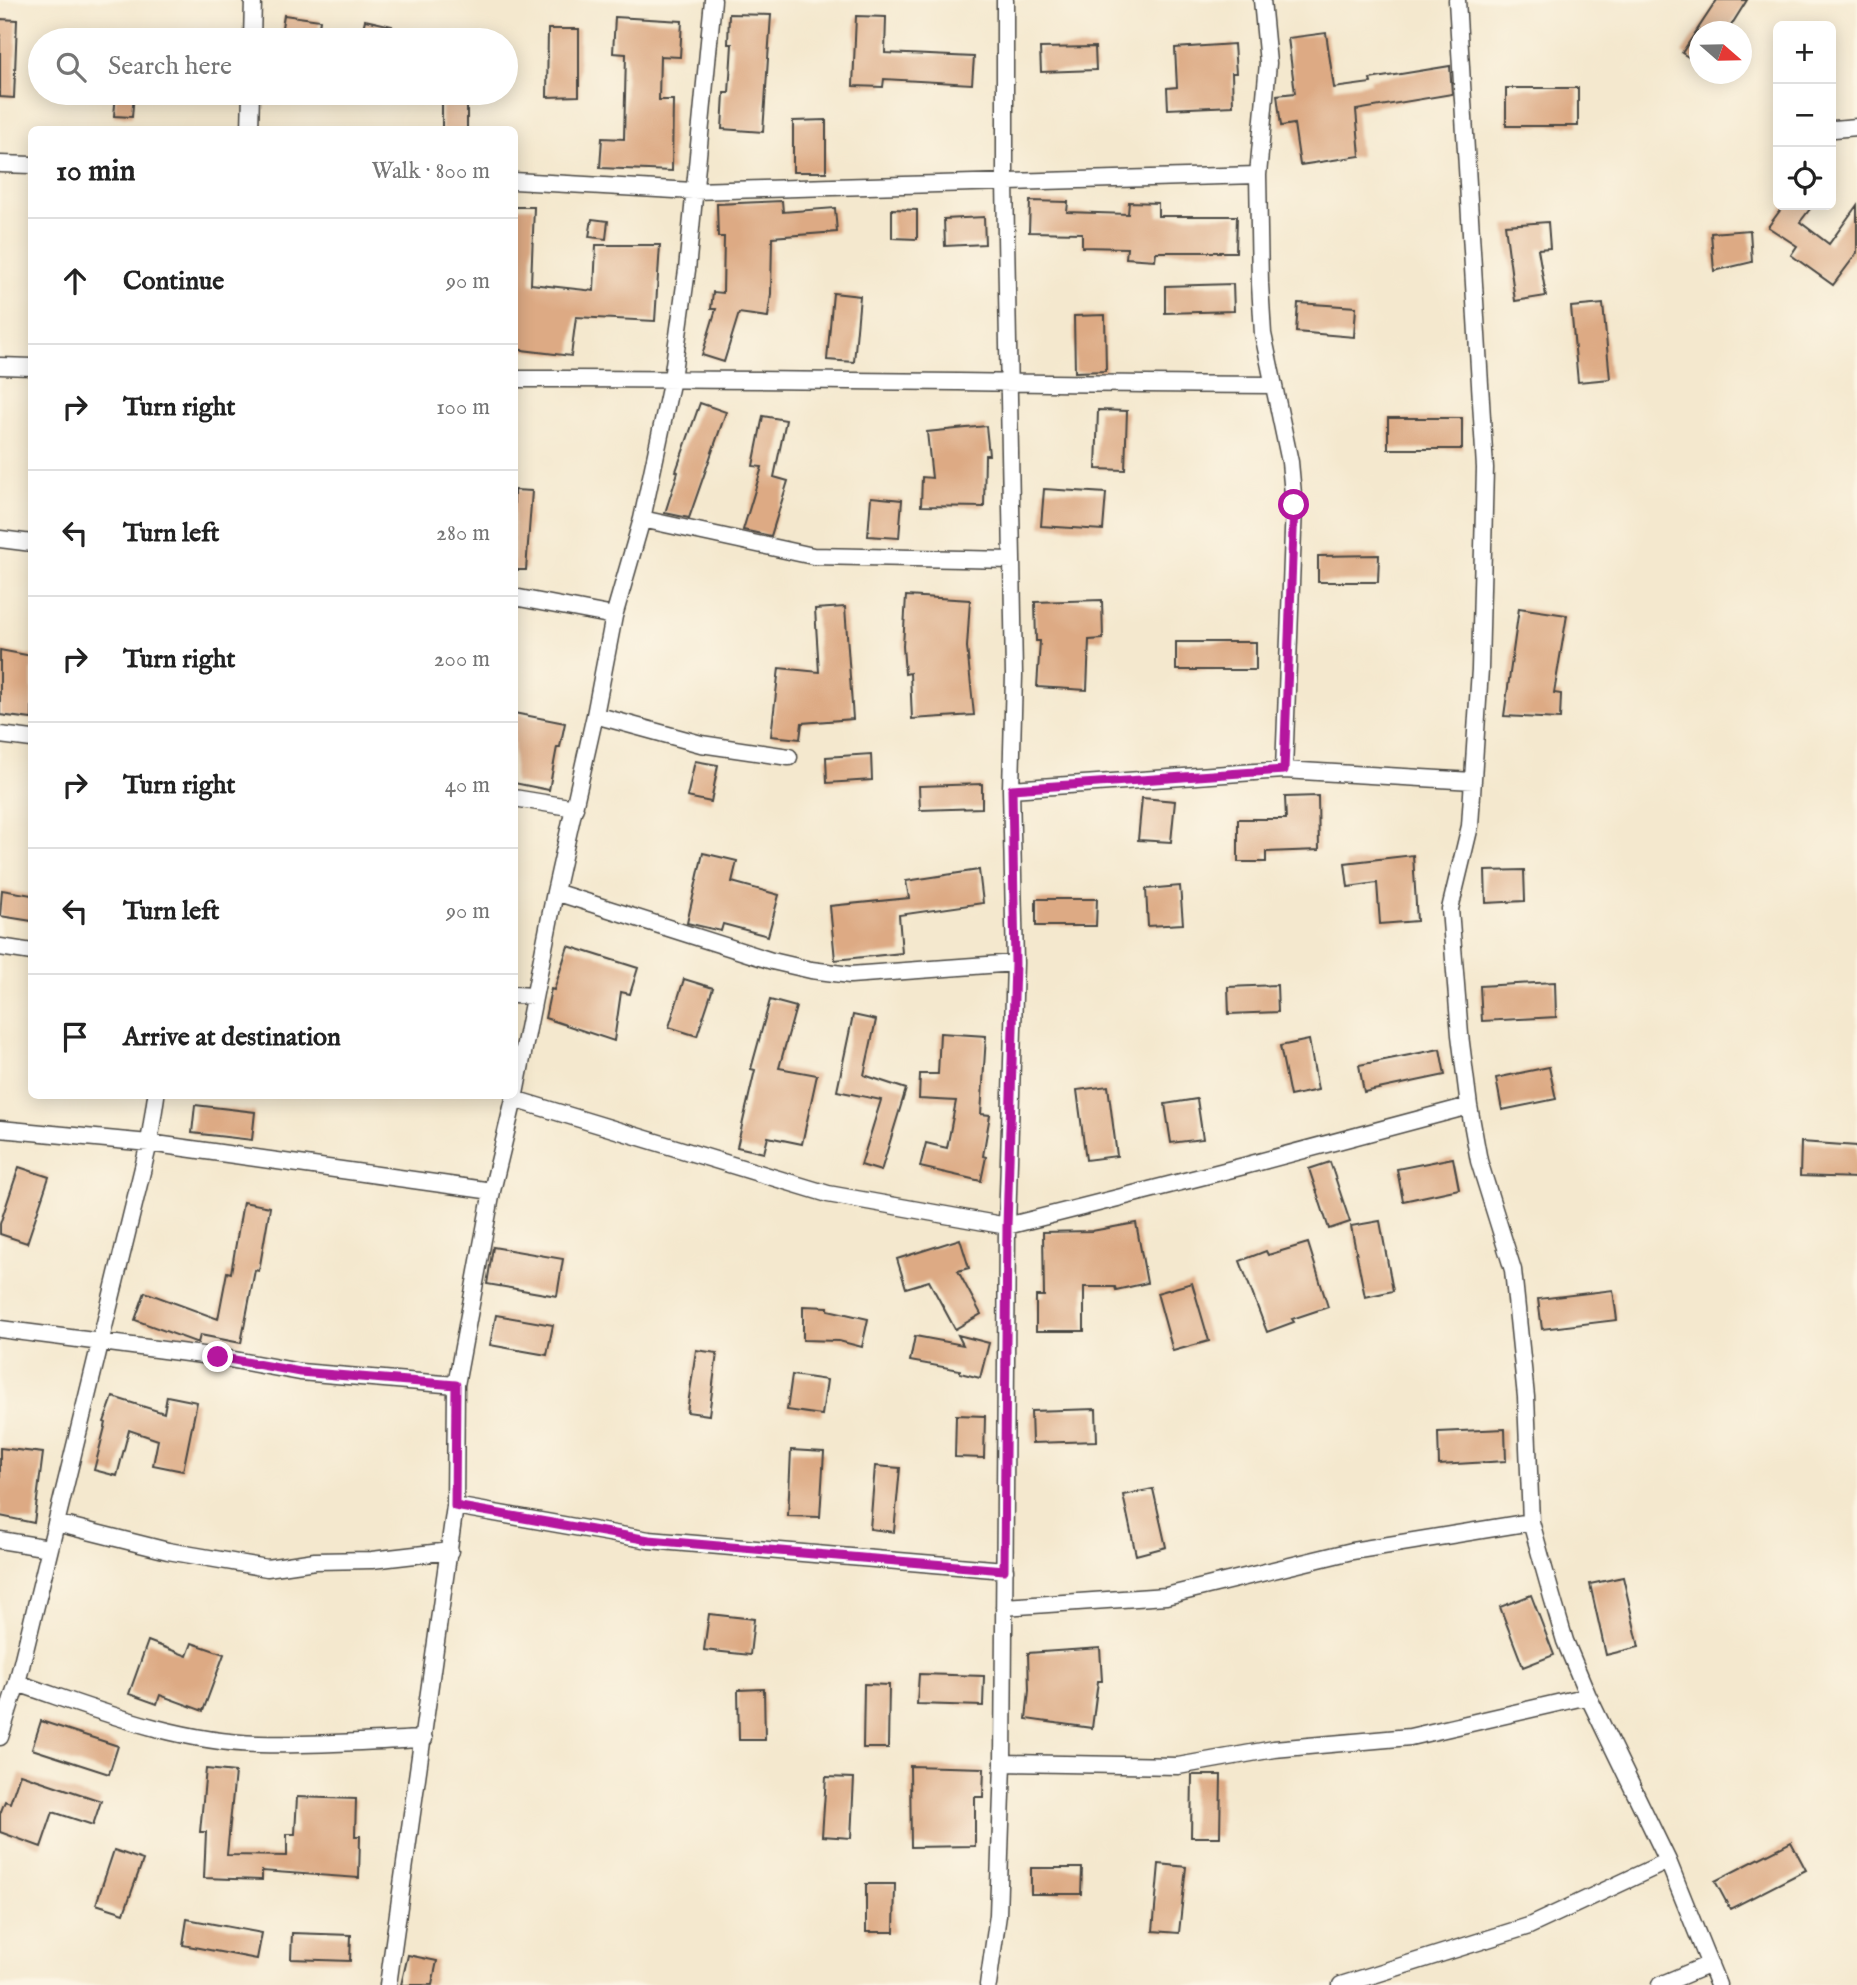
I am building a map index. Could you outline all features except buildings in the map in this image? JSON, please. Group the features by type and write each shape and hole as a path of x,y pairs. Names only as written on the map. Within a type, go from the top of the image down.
{"street":[{"path":"252,28 253,0"},
{"path":"518,1079 555,892 596,715 614,616 642,519 672,379 687,270 713,0"},
{"path":"988,1985 998,1915 1003,1763 1007,1226 1015,964 1012,789 1014,675 1005,182 1006,0"},
{"path":"1262,0 1268,63 1258,175 1263,334 1290,462 1294,505 1284,770"},
{"path":"1457,0 1485,468 1480,668 1470,826 1450,909 1460,1035 1469,1106 1479,1161 1513,1270 1526,1397 1531,1522 1565,1641 1588,1696 1668,1860 1718,1985"},
{"path":"250,126 251,105"},
{"path":"1836,128 1857,127"},
{"path":"0,164 28,164"},
{"path":"518,181 693,191 1258,175"},
{"path":"0,366 28,367"},
{"path":"518,379 1274,385"},
{"path":"642,519 813,556 1012,560"},
{"path":"0,539 28,542"},
{"path":"518,598 614,616"},
{"path":"596,715 701,744 789,757"},
{"path":"0,735 28,738"},
{"path":"1012,789 1284,770 1473,781"},
{"path":"518,799 575,808"},
{"path":"555,892 772,961 811,970 850,975 1015,964"},
{"path":"0,947 28,951"},
{"path":"518,996 534,996"},
{"path":"0,1737 17,1683 101,1342 149,1143 156,1099"},
{"path":"388,1985 450,1551 455,1506 456,1385 492,1191 514,1100 828,1194 1007,1226 1469,1106"},
{"path":"0,1129 149,1143 492,1191"},
{"path":"0,1329 218,1357 300,1372 456,1385"},
{"path":"455,1506 649,1540 1004,1570"},
{"path":"1004,1607 1166,1596 1352,1551 1531,1522"},
{"path":"56,1523 168,1551 267,1568 315,1560 372,1560 450,1551"},
{"path":"0,1540 49,1548"},
{"path":"17,1683 157,1729 191,1736 258,1744 424,1739"},
{"path":"1003,1763 1178,1766 1274,1749 1410,1737 1588,1696"},
{"path":"1341,1985 1529,1926 1668,1860"},
{"path":"1660,1985 1710,1965"}],"route":[{"path":"218,1357 300,1372 456,1385 455,1506 649,1540 1004,1570 1007,1226 1015,964 1012,789 1284,770 1294,505"}]}
